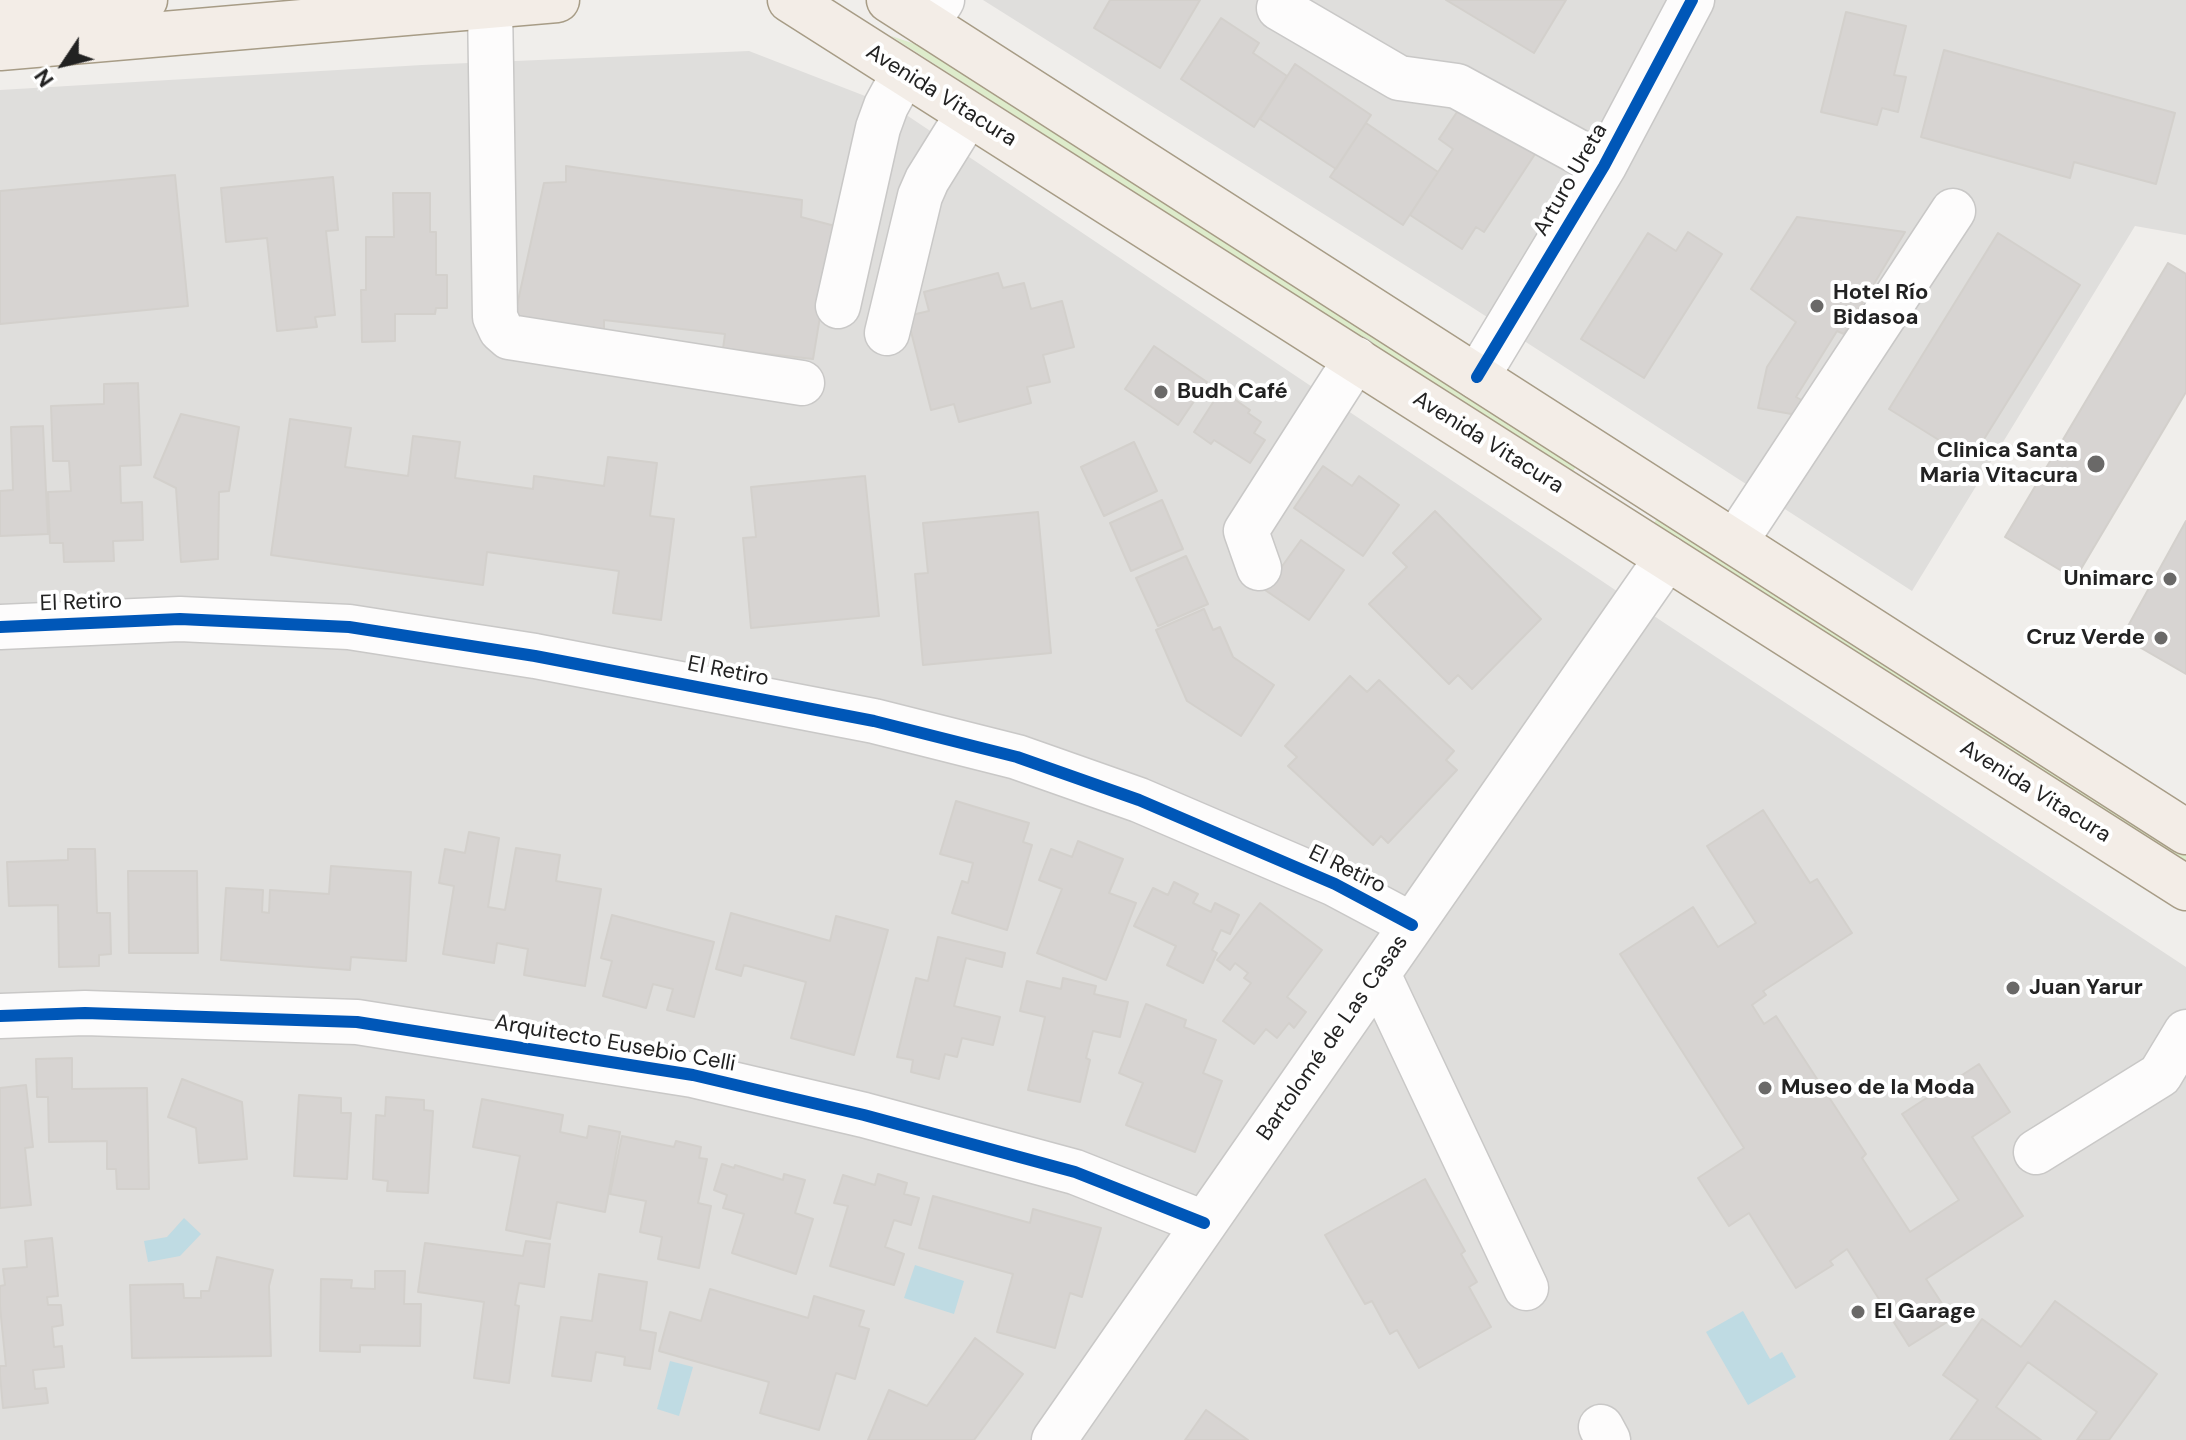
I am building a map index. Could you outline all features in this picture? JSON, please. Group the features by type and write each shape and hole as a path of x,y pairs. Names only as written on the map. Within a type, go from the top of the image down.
{"main road":[{"path":"0,13 145,0"},
{"path":"0,48 557,0"},
{"name":"Avenida Vitacura","path":"790,0 2186,888"},
{"path":"889,0 934,12 1477,377 1735,542 2178,817"}],"street":[{"name":"Arturo Ureta","path":"1477,377 1604,166 1692,0"},
{"path":"490,6 495,317 501,330 509,337 802,383"},
{"path":"1279,8 1399,78 1457,86 1604,166"},
{"path":"838,306 871,152 886,106 904,73"},
{"path":"887,333 920,196 968,114"},
{"path":"1735,542 1953,211"},
{"path":"1259,568 1246,531 1356,359"},
{"name":"Bartolomé de Las Casas","path":"1054,1440 1667,558"},
{"name":"El Retiro","path":"0,627 180,619 349,627 535,656 874,721 1017,757 1139,800 1335,884 1412,925"},
{"path":"1378,974 1526,1288"},
{"name":"Arquitecto Eusebio Celli","path":"0,1016 85,1013 357,1022 693,1075 864,1115 1075,1172 1204,1223"},
{"path":"2036,1152 2160,1075 2186,1032"}],"shaded area":[{"path":"983,0 2186,0 2186,235 2135,226 1912,591 1470,306"},
{"path":"749,51 896,108 1666,624 2186,967 2186,1440 0,1440 0,90 422,65"}],"green space":[{"path":"891,36 915,44 1578,463 1572,473"},
{"path":"1658,517 2186,854 2186,867 1652,526"}],"water":[{"path":"184,1218 201,1234 180,1256 148,1262 144,1241 167,1237"},
{"path":"915,1265 964,1281 954,1314 904,1298"},
{"path":"1743,1311 1770,1359 1782,1352 1796,1377 1748,1405 1706,1332"},
{"path":"670,1361 693,1367 679,1416 657,1409"}],"building":[{"path":"1110,0 1200,0 1160,68 1094,28"},
{"path":"1446,0 1566,0 1534,53"},
{"path":"1846,12 1906,26 1894,75 1906,77 1898,112 1882,108 1877,125 1821,112"},
{"path":"1221,18 1259,43 1253,53 1287,76 1254,127 1181,79"},
{"path":"1944,50 2175,113 2156,184 2074,162 2070,178 1921,137"},
{"path":"1295,64 1371,115 1336,169 1260,119"},
{"path":"1465,100 1539,148 1484,232 1476,227 1462,249 1410,215 1453,149 1439,139"},
{"path":"1366,123 1438,172 1403,225 1330,177"},
{"path":"566,166 802,200 801,217 835,226 813,359 723,349 725,334 604,320 604,333 514,319 544,183 566,182"},
{"path":"175,175 188,306 0,324 0,191"},
{"path":"333,177 338,230 326,231 335,315 315,317 317,327 277,331 267,238 226,242 221,188"},
{"path":"393,193 430,193 430,232 436,232 436,275 447,275 447,308 436,308 435,314 395,314 395,341 362,342 361,290 366,290 366,237 394,237"},
{"name":"Hotel Río Bidasoa","path":"1797,217 1905,232 1844,334 1837,331 1796,397 1805,402 1797,415 1758,408 1767,367 1796,322 1751,289"},
{"path":"1688,232 1722,254 1644,378 1581,339 1648,233 1676,251"},
{"path":"1998,233 2080,285 1971,460 1889,409"},
{"name":"Clinica Santa Maria Vitacura","path":"2168,263 2186,274 2186,392 2075,579 2005,537"},
{"path":"998,273 1003,288 1024,283 1031,309 1062,301 1074,347 1043,355 1050,382 1027,387 1031,403 959,422 954,404 931,410 907,316 929,311 924,292"},
{"path":"1154,346 1207,382 1178,425 1125,389"},
{"path":"138,383 141,465 120,466 121,503 142,502 143,540 113,541 114,561 64,562 63,543 50,543 48,492 71,491 69,461 53,461 51,406 104,404 104,384"},
{"path":"1221,390 1250,410 1248,413 1261,422 1254,433 1265,440 1250,463 1214,440 1211,444 1194,432"},
{"path":"181,414 239,427 229,491 219,492 218,559 181,562 176,488 154,477"},
{"path":"290,419 351,428 345,467 408,476 413,436 460,442 455,478 533,489 534,476 604,486 608,457 657,463 650,516 674,519 661,620 613,613 619,571 487,552 483,585 271,555"},
{"path":"43,426 48,534 0,536 0,491 13,490 11,427"},
{"path":"1134,442 1157,491 1104,516 1081,467"},
{"path":"1323,466 1352,486 1359,476 1399,505 1363,556 1294,508"},
{"path":"865,476 879,616 751,628 743,538 756,537 751,487"},
{"path":"1162,500 1183,549 1131,571 1110,523"},
{"path":"1435,511 1541,619 1472,689 1458,675 1449,684 1369,604 1407,567 1393,553"},
{"path":"1038,512 1051,653 923,665 915,574 928,573 923,523"},
{"name":"Unimarc","path":"2186,521 2186,674 2122,637"},
{"path":"1301,540 1344,570 1309,620 1265,590"},
{"path":"1186,556 1208,604 1158,626 1136,578"},
{"path":"1204,609 1213,630 1220,627 1233,657 1274,685 1241,736 1187,701 1156,630"},
{"path":"1350,676 1367,692 1379,680 1454,751 1446,760 1457,770 1388,843 1381,836 1373,845 1288,766 1297,757 1285,746"},
{"path":"956,801 1029,823 1023,842 1032,845 1007,930 952,913 962,881 968,883 973,863 940,854"},
{"name":"Museo de la Moda","path":"1763,810 1810,883 1817,879 1852,933 1763,991 1766,995 1752,1005 1764,1024 1776,1016 1866,1154 1862,1158 1910,1232 1959,1200 1902,1114 1979,1064 2010,1112 1972,1137 2023,1216 1926,1279 1952,1319 1909,1346 1847,1249 1830,1261 1833,1265 1796,1288 1749,1213 1729,1226 1698,1178 1744,1148 1620,954 1693,907 1718,947 1756,923 1707,846"},
{"path":"469,832 499,838 488,907 505,910 516,848 560,855 556,881 601,889 585,986 524,975 528,949 497,943 494,963 443,954 454,886 439,883 445,849 465,853"},
{"path":"1078,841 1123,859 1109,893 1136,903 1106,980 1037,953 1062,889 1039,880 1051,849 1072,857"},
{"path":"68,849 95,849 97,913 110,913 111,954 99,955 99,966 59,967 58,905 9,906 7,862 68,860"},
{"path":"331,866 411,872 406,961 351,957 350,970 221,960 226,888 263,890 262,912 269,913 270,890 329,894"},
{"path":"128,871 197,871 198,953 129,953"},
{"path":"1174,882 1198,894 1193,903 1211,912 1215,903 1239,915 1230,934 1221,930 1212,950 1217,953 1203,983 1167,965 1176,946 1134,926 1153,888 1168,895"},
{"path":"1260,903 1322,950 1287,997 1306,1012 1294,1028 1289,1023 1277,1038 1266,1029 1254,1044 1223,1021 1251,983 1244,978 1248,973 1235,963 1230,970 1217,960"},
{"path":"731,913 830,941 836,916 888,930 854,1055 791,1038 806,982 744,965 741,976 716,969"},
{"path":"612,915 714,942 694,1017 667,1010 673,989 653,984 646,1008 603,996 612,961 601,958"},
{"path":"938,937 1005,953 1002,967 966,958 954,1006 1000,1017 993,1045 962,1038 957,1057 945,1054 939,1079 911,1072 913,1060 897,1057 916,978 928,981"},
{"path":"1063,978 1096,986 1094,994 1128,1002 1120,1037 1093,1031 1080,1102 1028,1090 1045,1017 1020,1011 1027,981 1061,989"},
{"path":"1146,1004 1186,1020 1184,1027 1216,1040 1203,1073 1222,1081 1195,1152 1126,1125 1143,1083 1119,1073"},
{"path":"72,1058 72,1089 147,1088 149,1189 117,1189 116,1169 107,1169 107,1141 49,1142 48,1097 37,1097 36,1059"},
{"path":"182,1079 242,1102 247,1159 199,1163 196,1128 168,1117"},
{"path":"26,1085 33,1147 25,1148 31,1205 0,1208 0,1088"},
{"path":"299,1095 341,1098 341,1113 351,1113 347,1179 294,1176"},
{"path":"386,1097 424,1100 424,1110 433,1111 428,1193 387,1191 388,1181 373,1179 376,1115 385,1116"},
{"path":"482,1099 563,1115 560,1132 587,1138 589,1126 620,1132 605,1212 557,1202 550,1239 506,1230 520,1156 473,1147"},
{"path":"622,1136 674,1147 676,1141 701,1147 699,1158 707,1159 698,1203 711,1206 699,1268 658,1259 662,1237 640,1232 646,1201 610,1194"},
{"path":"722,1164 783,1180 784,1174 805,1180 795,1213 813,1219 796,1274 732,1253 744,1214 723,1208 727,1195 714,1190"},
{"path":"878,1174 907,1183 904,1194 919,1198 911,1225 894,1220 885,1247 904,1254 894,1285 830,1266 848,1206 834,1203 843,1175 875,1185"},
{"path":"1425,1179 1465,1251 1461,1254 1477,1282 1469,1287 1491,1327 1419,1368 1397,1330 1390,1334 1372,1301 1365,1304 1325,1235"},
{"path":"933,1196 1030,1223 1033,1209 1101,1228 1082,1297 1070,1293 1055,1348 997,1332 1013,1274 919,1248"},
{"path":"52,1238 58,1296 47,1297 48,1305 61,1305 63,1325 52,1327 54,1347 62,1346 64,1367 33,1370 35,1389 46,1388 48,1403 3,1408 0,1366 6,1366 0,1286 5,1285 3,1269 27,1267 25,1241"},
{"path":"526,1241 550,1244 544,1287 519,1283 509,1383 474,1378 484,1302 418,1292 425,1243 523,1256"},
{"path":"217,1257 273,1270 269,1286 271,1356 132,1358 130,1285 183,1284 184,1298 201,1298 201,1291 209,1291"},
{"path":"375,1271 405,1271 404,1304 421,1304 420,1346 360,1345 360,1352 320,1351 321,1279 352,1280 351,1288 375,1289"},
{"path":"599,1274 647,1282 640,1330 656,1333 650,1369 624,1365 625,1357 596,1352 591,1381 552,1376 561,1317 592,1321"},
{"path":"710,1289 808,1318 814,1296 864,1311 859,1326 869,1329 855,1379 836,1373 819,1430 760,1413 769,1382 659,1351 670,1312 701,1321"},
{"path":"2055,1301 2157,1374 2109,1440 2077,1440 2097,1412 2028,1362 1996,1407 2041,1440 1950,1440 1978,1400 1943,1375 1982,1319 2021,1347"},
{"path":"975,1338 1023,1374 974,1440 868,1440 889,1390 927,1406"},
{"path":"1206,1410 1248,1440 1185,1440"}],"cycle path":[{"path":"1477,377 1604,166 1692,0"},
{"path":"0,627 180,619 349,627 535,656 874,721 1017,757 1139,800 1335,884 1412,925"},
{"path":"0,1016 85,1013 357,1022 693,1075 864,1115 1075,1172 1204,1223"}],"place":[{"name":"Hotel Río Bidasoa","path":"1817,306"},
{"name":"Budh Café","path":"1161,392"},
{"name":"Clinica Santa Maria Vitacura","path":"2096,464"},
{"name":"Unimarc","path":"2170,579"},
{"name":"Cruz Verde","path":"2161,638"},
{"name":"Juan Yarur","path":"2013,988"},
{"name":"Museo de la Moda","path":"1765,1088"},
{"name":"El Garage","path":"1858,1312"}]}
